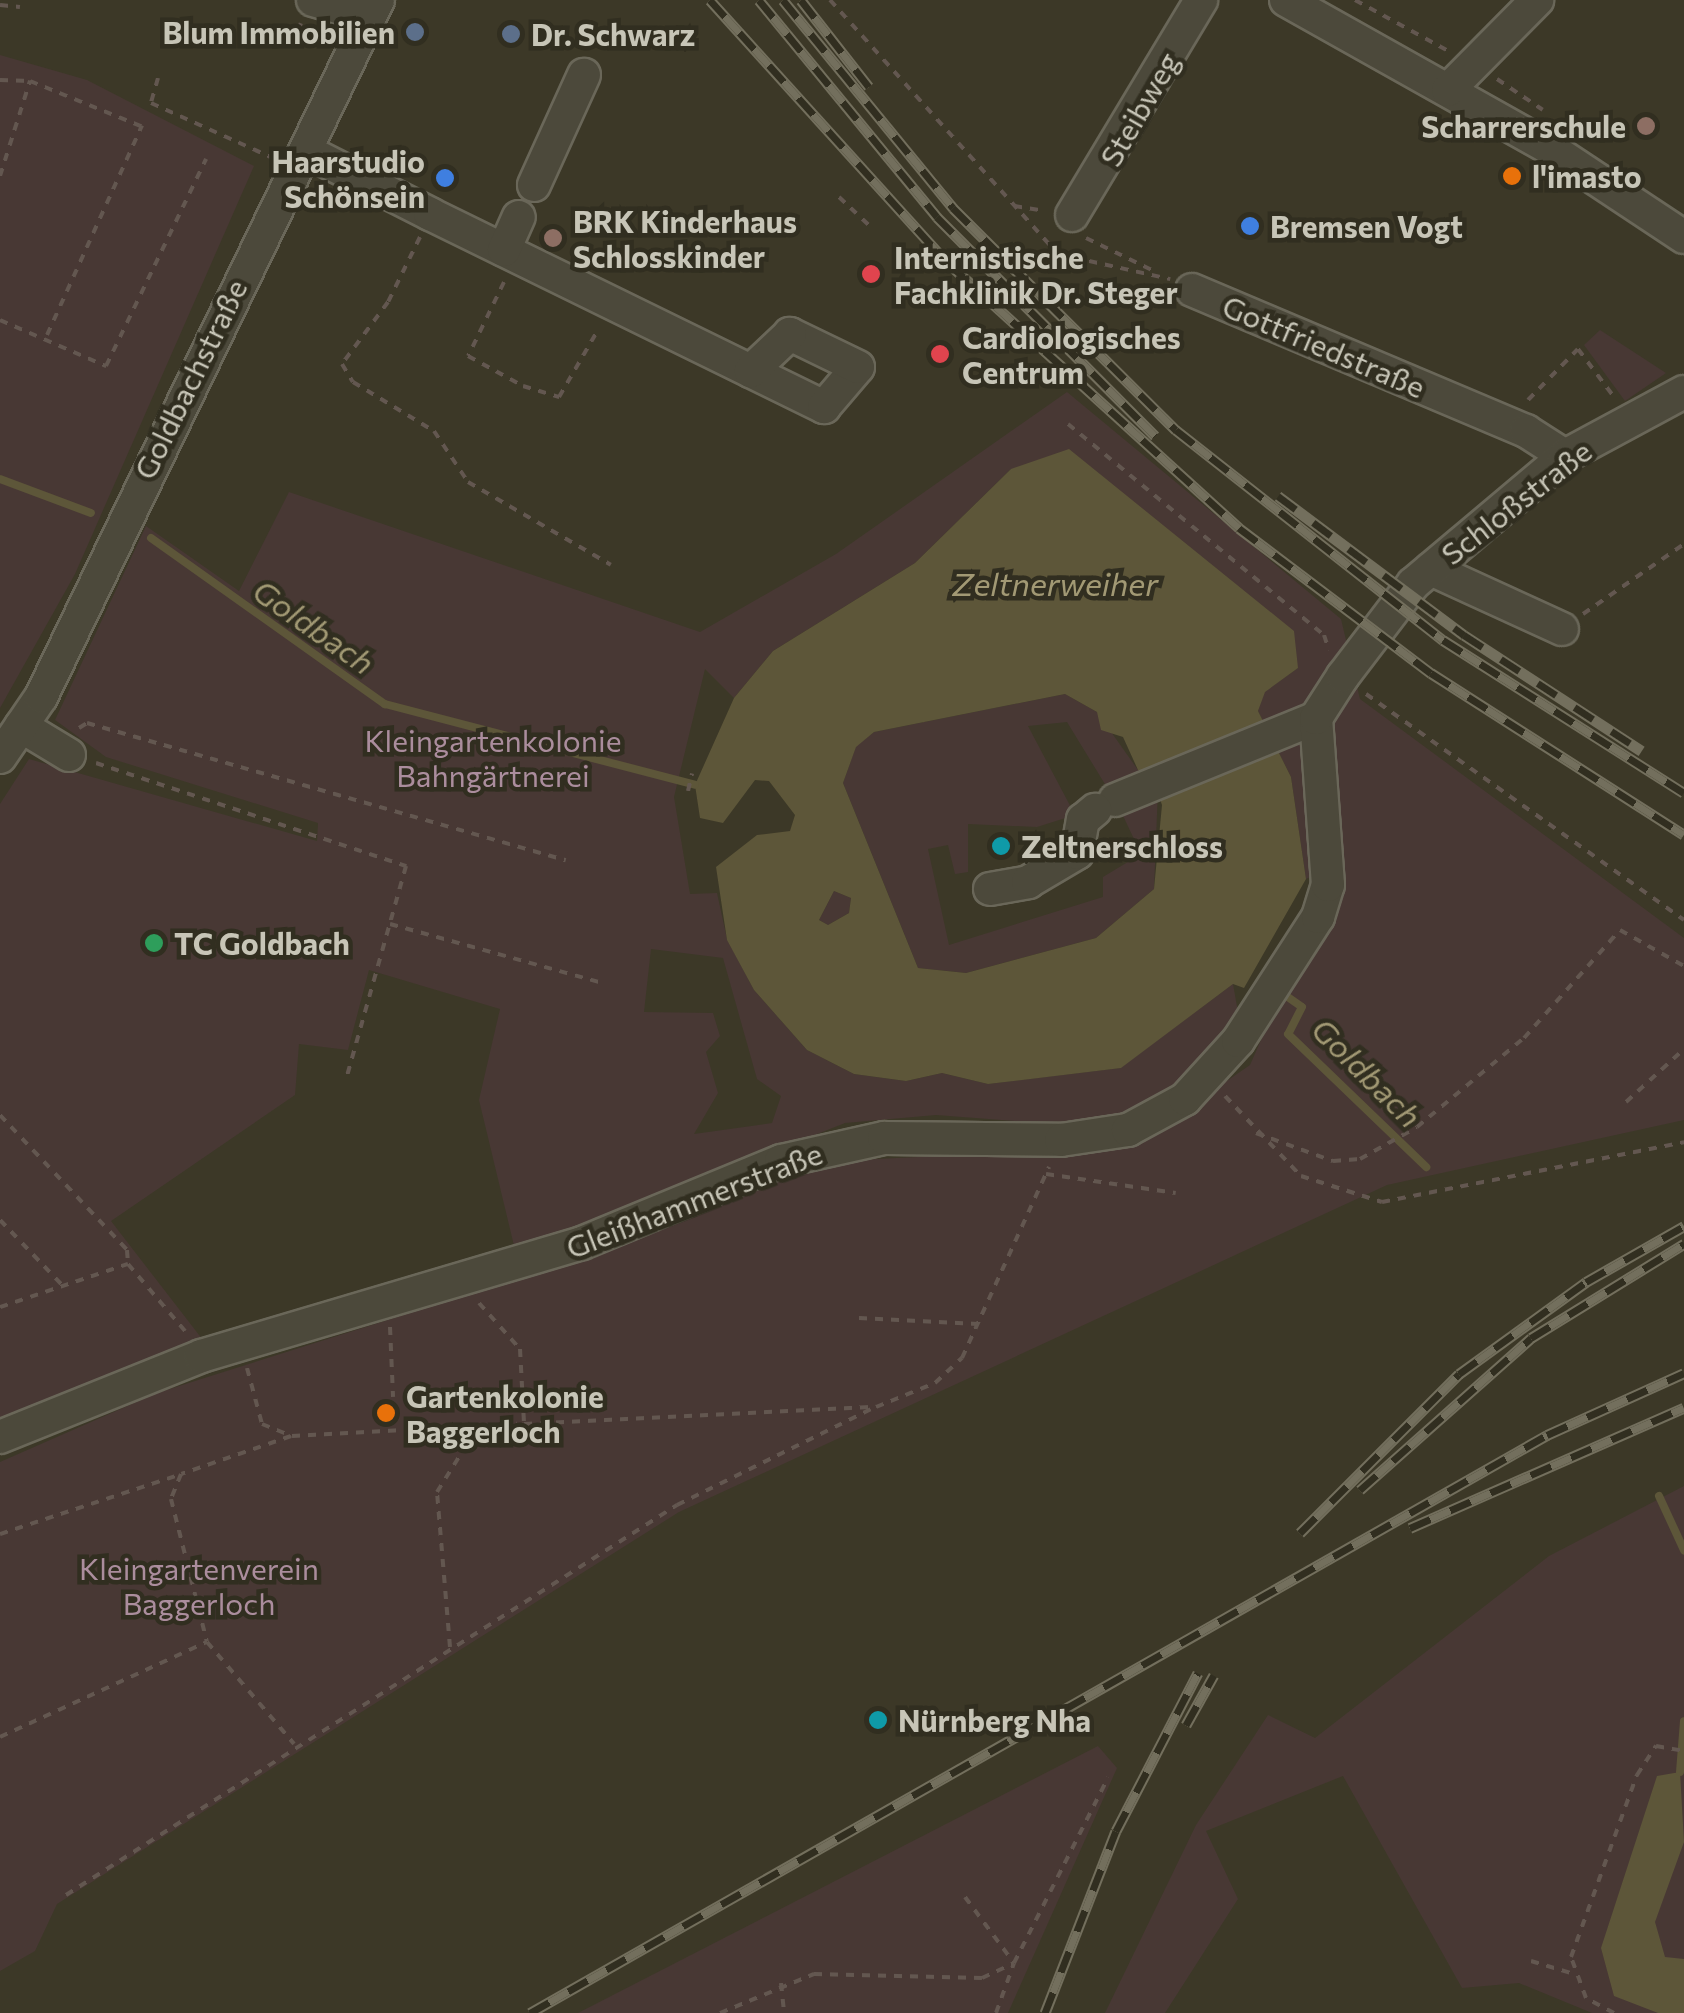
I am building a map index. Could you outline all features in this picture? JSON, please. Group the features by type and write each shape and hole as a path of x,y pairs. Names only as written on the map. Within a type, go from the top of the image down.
{"street":[{"path":"313,0 374,8"},
{"name":"Steibweg","path":"1072,215 1202,0"},
{"path":"1286,0 1448,90 1684,237"},
{"path":"1448,90 1537,0"},
{"name":"Goldbachstraße","path":"0,757 20,726 374,8"},
{"path":"534,184 584,74"},
{"path":"301,160 430,214 751,372"},
{"path":"510,253 519,217"},
{"name":"Gottfriedstraße","path":"1192,290 1506,422 1565,456"},
{"name":"Schloßstraße","path":"1342,676 1431,568 1565,456 1684,392"},
{"path":"1431,568 1562,628"},
{"path":"990,888 1028,882 1077,853 1083,820 1105,805 1316,718 1342,676"},
{"name":"Gleißhammerstraße","path":"0,1437 202,1356 469,1279 833,1147 966,1133 1061,1140 1128,1130 1204,1079 1284,969 1328,886 1316,718"},
{"path":"20,726 62,751"}],"path":[{"name":"Gottfriedstraße","path":"830,0 1058,254 1192,290"},
{"path":"0,5 20,6"},
{"path":"158,78 151,103 301,160"},
{"path":"0,80 30,81 145,127 47,335"},
{"path":"0,176 30,81"},
{"path":"0,320 47,335 106,366 206,159"},
{"path":"839,197 872,229"},
{"path":"430,214 388,302 342,364 353,382 434,431 468,482 611,565"},
{"path":"510,253 468,356 523,386 559,397 613,304"},
{"path":"1506,422 1578,349 1632,420"},
{"path":"1068,424 1324,636 1342,676 1502,799 1684,920"},
{"path":"1562,628 1684,544"},
{"path":"348,1076 406,866 62,751 87,723 566,860"},
{"path":"688,791 692,773"},
{"path":"390,924 602,982"},
{"path":"1256,1133 1332,1161 1387,1146 1524,1038 1620,930 1684,966"},
{"path":"1626,1102 1684,1049"},
{"path":"1204,1079 1302,1176 1340,1196 1382,1202 1684,1142"},
{"path":"0,1115 128,1250 128,1264 202,1356"},
{"path":"66,1895 294,1744 677,1505 876,1407 935,1384 962,1358 1061,1140"},
{"path":"1046,1174 1176,1194"},
{"path":"0,1220 63,1286"},
{"path":"0,1307 128,1264"},
{"path":"469,1279 520,1349 524,1424"},
{"path":"859,1318 978,1324"},
{"path":"390,1326 393,1397"},
{"path":"241,1344 262,1424 292,1436"},
{"path":"0,1534 292,1436 876,1407"},
{"path":"450,1647 438,1492 446,1467 524,1424"},
{"path":"181,1474 171,1500 208,1642 294,1744"},
{"path":"0,1737 208,1642"},
{"path":"1571,1972 1637,1775 1656,1746 1684,1751"},
{"path":"996,2013 1014,1963 1108,1778"},
{"path":"965,1896 1014,1963"},
{"path":"1530,1961 1571,1972 1586,1998 1614,2013"},
{"path":"720,2013 781,1984 859,1970 982,1978 1014,1963"},
{"path":"781,1984 784,2013"}],"green space":[{"path":"0,55 87,80 254,166 75,574 0,708"},
{"path":"1600,330 1666,373 1625,401 1584,345"},
{"path":"1067,392 1341,619 1360,699 1684,938 1684,1120 1387,1185 679,1512 57,1904 35,1951 0,1971 0,1462 157,1393 473,1293 705,1200 855,1160 1131,1147 1250,1065 1339,863 1306,879 1291,777 1258,711 1264,692 1298,668 1011,469 915,563 773,651 734,698 705,669 674,797 690,894 717,893 727,939 754,990 807,1050 854,1074 906,1081 942,1073 988,1084 1120,1068 1233,984 1240,1023 1179,1091 1095,1127 936,1115 845,1123 516,1254 479,1100 500,1009 369,970 348,1050 299,1044 295,1095 111,1221 206,1344 0,1425 0,804 29,759 317,841 318,823 106,757 55,720 146,526 239,591 289,492 700,632 836,554","holes":["651,949 723,958 757,1079 781,1096 772,1123 694,1134 718,1093 706,1052 720,1036 713,1013 644,1012"]},
{"path":"1065,694 1097,712 1138,770 1152,775 1111,794 1067,722 1028,726 1075,815 1037,827 968,824 968,872 955,874 948,845 928,849 949,945 1103,897 1103,877 1141,854 1118,805 1158,789 1154,889 1096,938 966,973 918,968 843,783 856,746 874,732"},
{"path":"834,891 851,898 849,913 828,925 819,920"},
{"path":"1684,1486 1684,2013 1592,2013 1519,1983 1462,1988 1343,1776 1206,1831 1238,1899 1165,2013 1105,2013 1196,1825 1268,1715 1315,1738 1549,1556"},
{"path":"1098,1746 1117,1768 1008,2013 578,2013"}],"water":[{"name":"Zeltnerweiher","path":"1069,449 1294,631 1298,668 1265,692 1258,711 1291,777 1306,879 1244,988 1233,984 1121,1068 988,1084 942,1073 906,1081 854,1074 807,1050 754,990 727,940 716,867 757,835 790,831 795,815 769,781 755,780 723,823 700,818 695,785 734,698 773,651 915,563 1011,469","holes":["1065,694 1097,712 1101,730 1123,737 1138,770 1152,775 1162,805 1154,889 1096,938 966,973 918,968 843,783 856,747 874,732","834,891 851,898 849,913 828,925 819,920"]},
{"path":"1680,1772 1684,1842 1655,1922 1665,1957 1684,1959 1684,2013 1658,2013 1614,1996 1601,1948 1657,1776"}],"waterway":[{"name":"Goldbach","path":"0,479 91,513"},
{"name":"Goldbach","path":"151,538 385,704 695,785"},
{"name":"Goldbach","path":"1282,993 1302,1007 1288,1034 1426,1167"},
{"name":"Goldbach","path":"1659,1496 1684,1550"},
{"name":"Goldbach","path":"1680,1772 1684,1721"}],"railway":[{"path":"710,0 947,262 1239,528 1431,673 1684,835"},
{"path":"759,0 937,217 1155,436"},
{"path":"783,0 953,208 1176,430 1443,640 1684,793"},
{"path":"801,0 869,87"},
{"path":"1278,496 1464,635 1642,751"},
{"path":"1300,1533 1459,1374 1586,1282 1684,1226"},
{"path":"1360,1490 1531,1338 1684,1244"},
{"path":"530,2013 1547,1435 1684,1373"},
{"path":"1410,1528 1684,1408"},
{"path":"1045,2013 1116,1831 1198,1673"},
{"path":"1186,1725 1214,1675"}],"place":[{"name":"Blum Immobilien","path":"415,32"},
{"name":"Dr. Schwarz","path":"511,34"},
{"name":"Scharrerschule","path":"1646,126"},
{"name":"l'imasto","path":"1512,176"},
{"name":"Haarstudio Schönsein","path":"445,178"},
{"name":"Bremsen Vogt","path":"1250,226"},
{"name":"BRK Kinderhaus Schlosskinder","path":"553,238"},
{"name":"Internistische Fachklinik Dr. Steger","path":"871,274"},
{"name":"Cardiologisches Centrum","path":"940,354"},
{"name":"Zeltnerschloss","path":"1001,846"},
{"name":"TC Goldbach","path":"154,943"},
{"name":"Gartenkolonie Baggerloch","path":"386,1413"},
{"name":"Nürnberg Nha","path":"878,1720"}],"park label":[{"name":"Kleingartenkolonie Bahngärtnerei","path":"493,757"},
{"name":"Kleingartenverein Baggerloch","path":"199,1585"}]}
